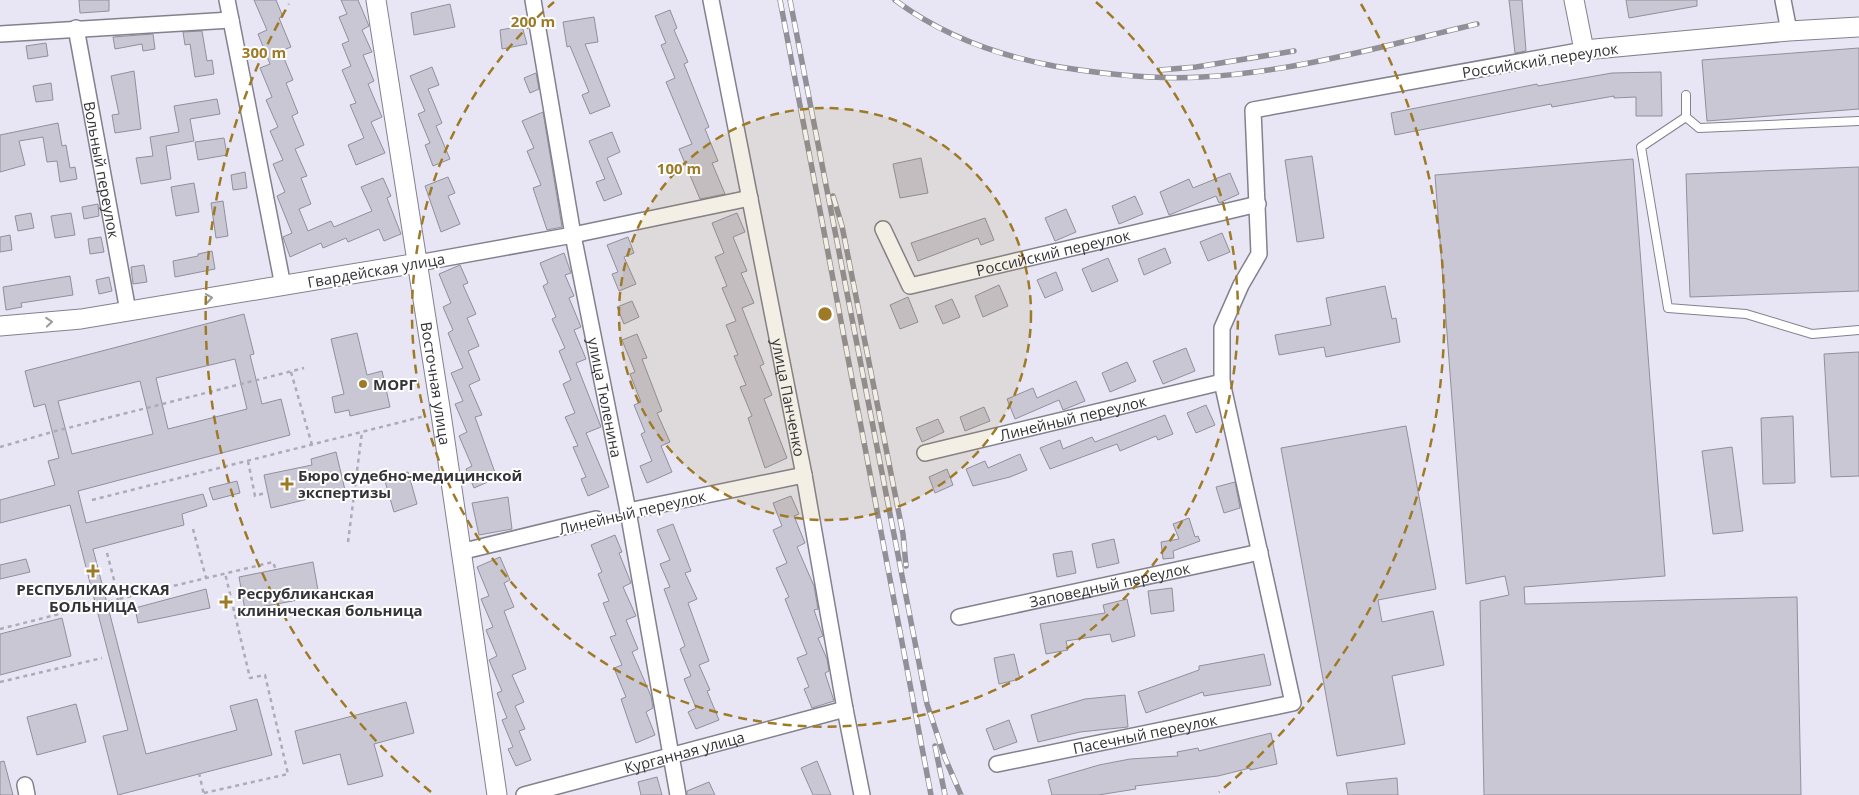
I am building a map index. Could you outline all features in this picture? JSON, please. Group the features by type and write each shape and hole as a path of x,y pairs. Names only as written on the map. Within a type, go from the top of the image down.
{"street":[{"path":"227,0 284,286"},
{"name":"Восточная улица","path":"376,0 441,414 497,795"},
{"name":"улица Тюленина","path":"533,0 573,235 628,511 678,795"},
{"name":"улица Панченко","path":"711,0 804,474 862,795"},
{"path":"1574,0 1584,50"},
{"path":"1783,0 1789,31"},
{"path":"0,34 231,20"},
{"name":"Российский переулок","path":"882,229 910,286 1258,204 1253,110 1584,50 1789,31 1859,27"},
{"name":"Вольный переулок","path":"76,28 128,311"},
{"name":"Гвардейская улица","path":"0,326 81,319 284,286 573,235 750,198"},
{"path":"1258,204 1260,254 1241,285 1222,328 1222,382 1260,552"},
{"name":"Линейный переулок","path":"925,453 1222,382"},
{"name":"Линейный переулок","path":"628,511 804,474"},
{"name":"Линейный переулок","path":"460,552 596,519"},
{"name":"Заповедный переулок","path":"959,617 1260,552"},
{"name":"Пасечный переулок","path":"997,764 1293,703 1260,552"},
{"name":"Курганная улица","path":"524,795 845,708"}],"lane":[{"path":"1686,96 1686,117 1698,128 1859,121"},
{"path":"1686,117 1641,147 1668,308 1746,314 1812,334 1859,330"}],"path":[{"path":"0,447 304,368"},
{"path":"291,371 312,445"},
{"path":"92,500 441,414"},
{"path":"348,542 362,432"},
{"path":"248,461 255,496 268,492"},
{"path":"192,529 206,578"},
{"path":"107,553 119,599"},
{"path":"0,629 273,562 276,570"},
{"path":"199,774 204,794 288,774 265,675 250,678 225,573"},
{"path":"0,682 102,658"}],"building":[{"path":"79,0 109,0 109,11 80,13"},
{"path":"254,0 276,0 283,17 279,18 291,47 281,51 293,80 286,83 298,113 292,116 304,145 295,149 307,176 301,178 311,204 299,209 308,231 331,221 334,227 372,211 361,187 383,178 391,196 387,198 401,234 384,241 379,229 348,242 346,238 323,248 321,243 290,257 283,237 292,233 277,196 285,192 273,164 283,160 270,131 278,127 266,100 272,97 260,68 270,64 258,34 267,30"},
{"path":"341,0 358,0 369,26 362,30 372,52 363,55 374,81 368,84 382,117 371,122 385,153 356,165 348,145 364,138 350,105 356,103 342,70 351,66 342,44 349,41 339,17 347,14"},
{"path":"1509,0 1522,0 1526,51 1515,53"},
{"path":"1626,0 1697,0 1697,6 1629,18"},
{"path":"450,4 455,27 414,35 411,13"},
{"path":"670,10 677,28 674,30 688,62 684,64 709,127 705,129 718,161 712,163 725,194 700,199 679,149 692,144 666,82 675,78 661,45 666,43 655,16"},
{"path":"594,17 598,42 585,44 610,106 590,114 582,95 589,92 570,46 567,47 563,22"},
{"path":"522,26 527,44 502,49 500,30"},
{"path":"202,31 207,61 212,60 214,74 195,77 190,44 185,45 183,32"},
{"path":"153,34 155,49 143,51 142,44 115,49 113,37"},
{"path":"46,43 48,56 28,59 26,46"},
{"path":"1859,48 1859,109 1707,121 1702,60"},
{"path":"432,67 439,85 428,89 442,123 436,126 450,159 433,166 425,145 430,143 418,114 425,111 410,76"},
{"path":"134,71 141,129 115,133 112,115 119,114 111,76"},
{"path":"1661,72 1662,116 1636,116 1636,97 1614,98 1614,96 1552,107 1551,104 1395,135 1391,113 1537,84 1538,86 1612,73"},
{"path":"536,73 539,89 530,93 524,78"},
{"path":"51,83 53,100 36,102 33,86"},
{"path":"217,99 220,114 190,119 194,141 166,146 171,179 141,184 136,158 153,156 150,137 179,132 174,106"},
{"path":"543,112 562,227 547,230 533,188 541,185 527,151 534,148 522,121"},
{"path":"58,123 62,146 66,145 70,168 75,167 77,179 60,182 57,161 47,162 43,137 19,141 25,165 0,172 0,135"},
{"path":"612,132 620,152 607,158 622,194 604,201 596,182 605,179 589,141"},
{"path":"224,138 227,155 198,160 195,142"},
{"path":"1312,156 1324,238 1297,242 1285,160"},
{"path":"921,158 928,193 900,198 893,164"},
{"path":"1633,159 1665,576 1524,587 1525,604 1797,597 1801,795 1484,795 1480,601 1509,595 1505,576 1466,584 1435,175"},
{"path":"1859,167 1859,291 1690,297 1686,174"},
{"path":"245,172 247,188 233,190 231,175"},
{"path":"1230,173 1239,194 1219,203 1216,196 1169,215 1160,192 1189,179 1193,188"},
{"path":"448,177 455,193 448,196 460,224 441,232 425,186"},
{"path":"194,183 199,212 176,216 171,187"},
{"path":"1135,196 1143,214 1119,224 1112,206"},
{"path":"223,201 228,236 216,238 211,203"},
{"path":"98,204 99,216 84,219 82,207"},
{"path":"1066,209 1076,232 1055,241 1045,218"},
{"path":"31,213 34,228 18,231 15,216"},
{"path":"71,213 75,235 55,238 51,216"},
{"path":"737,213 745,232 733,237 747,271 741,273 754,303 742,308 764,364 760,366 772,395 764,399 787,458 765,468 748,418 752,416 740,387 746,385 734,356 738,355 726,325 736,321 722,288 727,286 715,257 724,253 712,223"},
{"path":"985,218 994,240 981,245 978,238 918,261 911,243"},
{"path":"1222,233 1230,252 1208,261 1200,242"},
{"path":"10,235 12,250 0,252 0,237"},
{"path":"101,237 104,252 90,254 88,239"},
{"path":"628,237 634,253 624,257 636,284 619,291 612,274 618,272 607,245"},
{"path":"1165,248 1171,263 1144,275 1138,259"},
{"path":"212,251 215,269 175,277 173,261"},
{"path":"564,253 571,273 565,275 574,296 569,298 581,327 574,330 586,359 576,363 601,427 586,433 609,487 588,496 581,479 586,477 573,447 578,446 565,417 575,413 563,384 571,380 559,351 565,348 552,319 556,317 543,286 548,283 540,263"},
{"path":"1108,258 1118,281 1092,292 1082,269"},
{"path":"144,265 147,282 133,284 131,267"},
{"path":"460,265 468,283 463,285 476,314 467,318 479,346 468,351 480,380 469,385 482,415 475,417 497,478 474,488 466,469 472,466 459,436 467,432 455,404 463,401 451,373 463,368 448,333 453,330 443,307 451,303 439,274"},
{"path":"1056,272 1063,290 1045,298 1037,280"},
{"path":"70,276 73,295 21,303 22,307 6,310 3,287"},
{"path":"109,277 112,291 99,294 96,280"},
{"path":"999,285 1008,306 983,317 975,296"},
{"path":"1385,286 1392,319 1396,318 1400,342 1326,357 1324,347 1279,355 1275,335 1331,325 1326,298"},
{"path":"908,297 918,322 900,329 890,305"},
{"path":"952,299 960,317 943,324 935,306"},
{"path":"632,301 639,317 624,324 617,307"},
{"name":"РЕСПУБЛИКАНСКАЯ БОЛЬНИЦА","path":"244,314 254,354 250,355 262,404 281,399 290,435 78,491 86,523 203,494 207,506 182,514 184,525 93,549 146,754 237,730 230,706 257,699 272,755 118,795 103,736 128,730 70,505 0,523 0,500 55,485 48,461 59,458 45,404 34,407 25,371","holes":["235,359 247,409 168,429 156,378","140,381 153,434 72,454 58,401"]},
{"name":"МОРГ","path":"357,333 367,375 382,371 390,407 350,416 349,410 335,413 332,397 344,394 331,339"},
{"path":"637,334 647,358 642,359 662,411 657,413 670,442 661,446 672,472 647,483 640,466 652,461 641,434 645,432 634,405 641,402 630,374 635,372 622,340"},
{"path":"1186,348 1195,371 1163,384 1153,361"},
{"path":"1859,352 1859,476 1831,477 1824,354"},
{"path":"1127,362 1136,381 1110,392 1102,373"},
{"path":"1076,381 1085,401 1063,410 1059,400 1015,419 1007,399 1033,388 1037,398"},
{"path":"1206,405 1215,425 1196,433 1187,413"},
{"path":"984,407 990,421 965,431 960,417"},
{"path":"1165,415 1173,434 1158,440 1156,436 1120,451 1117,444 1050,469 1040,448 1060,440 1063,449 1092,437 1095,442"},
{"path":"1793,416 1795,483 1763,484 1761,418"},
{"path":"938,419 944,432 922,442 916,428"},
{"path":"1406,426 1436,589 1378,600 1382,622 1433,611 1444,665 1392,676 1405,744 1337,756 1281,448"},
{"path":"1732,447 1743,531 1713,534 1702,451"},
{"path":"336,452 345,490 271,508 264,475 312,465 311,459"},
{"path":"1020,454 1027,470 1010,477 973,486 966,469 985,461 988,468"},
{"path":"947,469 953,485 935,493 929,477"},
{"path":"408,472 417,504 394,512 384,478"},
{"path":"237,481 240,493 213,500 209,488"},
{"path":"1235,482 1240,508 1224,513 1216,487"},
{"path":"791,496 799,514 794,516 805,543 797,547 814,586 818,609 814,610 823,636 818,638 827,659 829,671 825,673 834,701 812,708 804,689 809,687 797,658 807,654 785,599 789,597 776,568 787,563 773,530 782,526 773,503"},
{"path":"508,497 512,529 479,535 472,503"},
{"path":"1189,518 1195,537 1198,536 1200,541 1173,551 1174,558 1163,559 1161,542 1179,539 1173,524"},
{"path":"673,524 691,571 685,573 697,599 688,603 709,661 699,665 710,690 707,691 719,720 696,729 688,712 696,708 684,679 691,676 680,649 685,646 664,589 670,587 660,564 670,560 657,530"},
{"path":"615,535 622,552 619,553 631,583 623,587 636,616 626,620 638,649 632,652 651,696 653,708 646,712 655,735 636,743 621,699 626,697 614,668 622,665 610,637 616,635 603,603 609,601 598,574 602,572 591,545"},
{"path":"1114,539 1119,563 1097,568 1092,544"},
{"path":"1072,551 1076,573 1057,577 1053,554"},
{"path":"500,557 510,580 504,583 514,607 504,611 526,669 512,675 524,702 515,706 525,729 519,731 531,760 516,766 508,749 513,747 502,720 507,718 497,693 502,691 489,660 497,656 486,630 493,627 481,599 489,596 477,567"},
{"path":"26,559 30,572 0,579 0,565"},
{"path":"313,562 319,596 245,610 239,577"},
{"path":"1172,588 1174,611 1151,614 1148,591"},
{"path":"206,589 210,608 138,623 135,608"},
{"path":"1127,599 1135,636 1112,642 1110,634 1066,641 1068,650 1046,654 1040,624 1105,613 1103,605"},
{"path":"62,618 71,656 0,675 0,634"},
{"path":"1014,654 1020,679 999,684 994,658"},
{"path":"1264,654 1271,685 1204,696 1203,692 1146,713 1138,692 1199,670 1199,666"},
{"path":"1125,695 1128,727 1080,732 1038,742 1031,715 1085,699"},
{"path":"406,702 414,733 374,744 383,776 348,785 340,754 303,764 295,731"},
{"path":"76,704 86,742 37,755 27,717"},
{"path":"1009,720 1017,742 994,750 986,729"},
{"path":"1271,733 1277,764 1250,770 1250,768 1218,776 1135,786 1136,789 1098,795 1052,795 1048,780 1099,765 1130,759 1178,756 1177,752 1198,748 1199,751"},
{"path":"4,761 13,795 0,795 0,762"},
{"path":"817,761 831,795 813,795 801,768"},
{"path":"657,777 662,795 641,795 638,782"},
{"path":"1397,778 1398,795 1348,795 1346,783"},
{"path":"709,782 715,795 687,795 687,791"}],"railway":[{"path":"780,0 931,795"},
{"path":"790,0 927,704 945,758 961,795"},
{"path":"895,0 913,13 951,34 991,50 1054,66 1146,77 1184,78 1272,70 1306,64 1477,24"},
{"path":"1160,70 1196,67 1294,51"},
{"path":"833,196 842,226 903,534 906,566"},
{"path":"935,746 945,795"}],"place":[{"name":"МОРГ","path":"363,384"},
{"name":"Бюро судебно-медицинской экспертизы","path":"287,484"},
{"name":"РЕСПУБЛИКАНСКАЯ БОЛЬНИЦА","path":"93,571"},
{"name":"Ресрубликанская клиническая больница","path":"226,602"}]}
